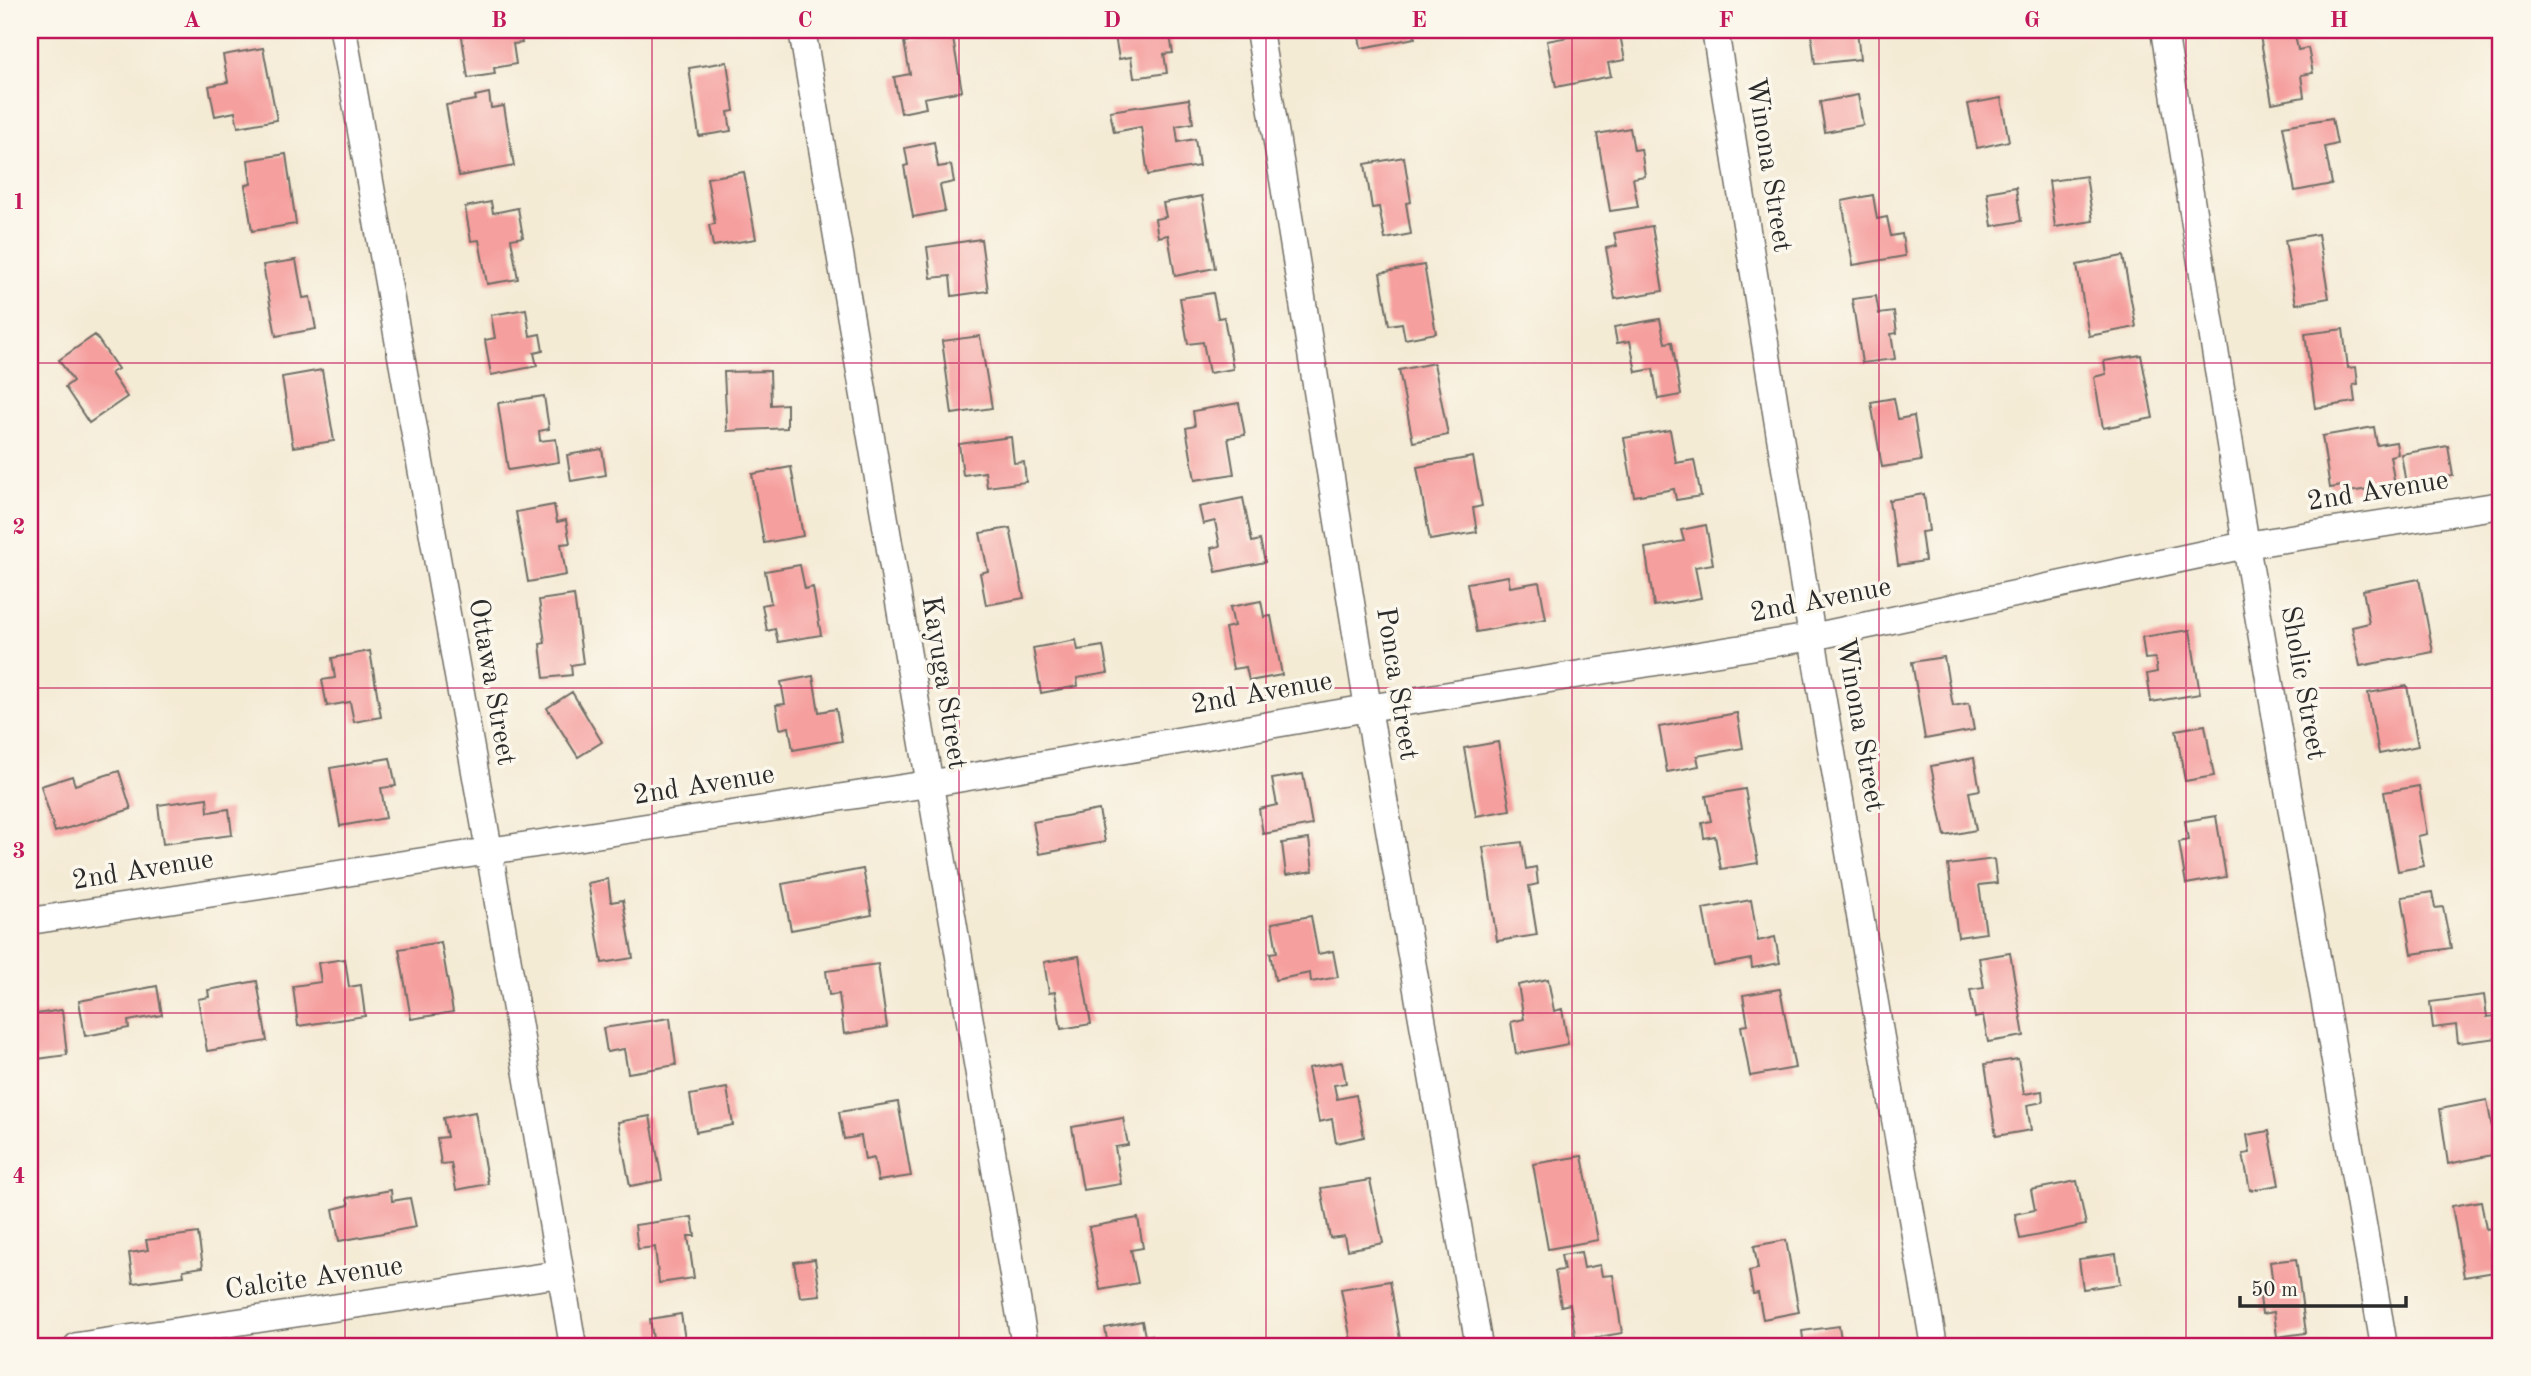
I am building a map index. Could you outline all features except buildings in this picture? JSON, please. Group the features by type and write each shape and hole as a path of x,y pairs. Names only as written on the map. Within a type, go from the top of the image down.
{"street":[{"name":"Ottawa Street","path":"343,30 489,850 573,1346"},
{"name":"Kayuga Street","path":"802,30 1024,1346"},
{"name":"Ponca Street","path":"1259,30 1368,708 1479,1346"},
{"name":"Winona Street","path":"1715,30 1812,637 1934,1346"},
{"name":"Sholic Street","path":"2164,30 2246,545 2384,1346"},
{"name":"2nd Avenue","path":"30,920 928,784 1368,708 1812,637 2246,545 2501,505"},
{"name":"Calcite Avenue","path":"78,1346 560,1274"}]}
